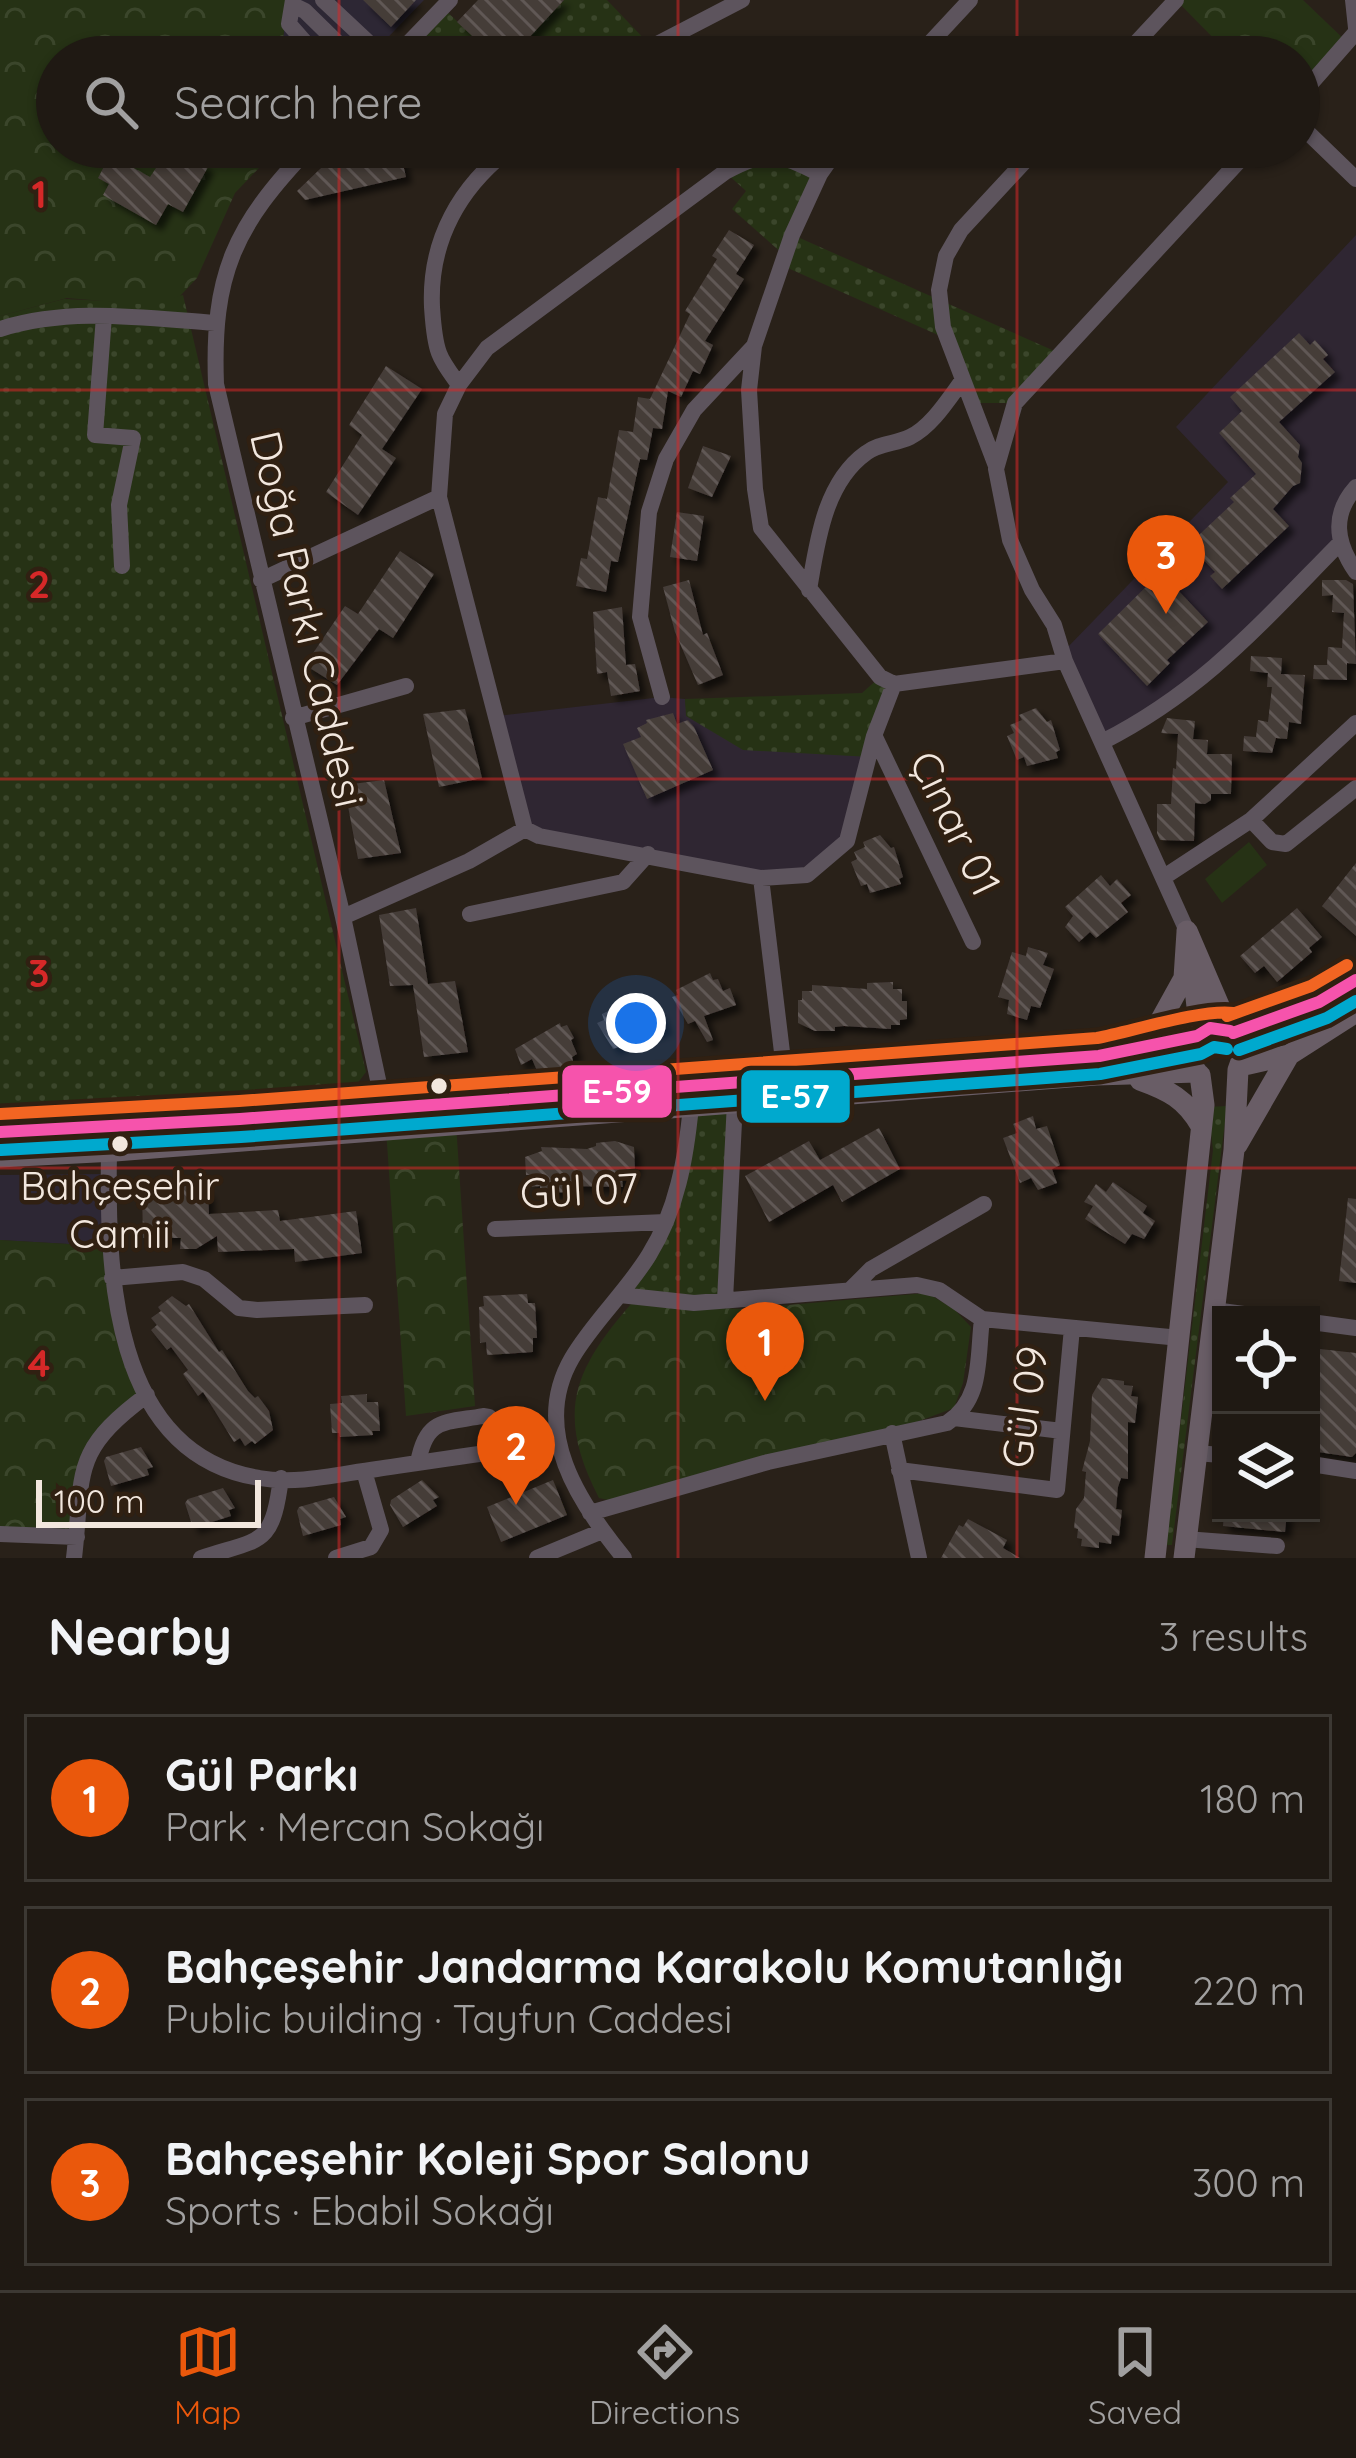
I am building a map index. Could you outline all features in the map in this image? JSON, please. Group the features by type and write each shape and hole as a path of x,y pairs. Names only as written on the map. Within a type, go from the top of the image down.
{"main road":[{"path":"1187,931 1243,1049 1214,1306"},
{"path":"1155,1558 1204,1105 1190,1056 1199,1035 1187,931"},
{"path":"1148,1046 1184,977 1187,931"},
{"path":"0,1157 109,1152 784,1077 1099,1056 1217,1027 1232,1032 1319,1002 1356,980"},
{"path":"0,1132 691,1106 1128,1075 1198,1073 1220,1081 1239,1068 1288,1055 1356,1012"},
{"path":"1234,1150 1288,1055"},
{"path":"1128,1075 1167,1089 1190,1106 1201,1126"},
{"path":"1193,1549 1196,1454 1212,1326"}],"street":[{"path":"323,0 362,36"},
{"path":"415,36 449,0"},
{"path":"673,36 742,0"},
{"path":"937,36 970,0"},
{"path":"1143,36 1176,0"},
{"path":"1320,72 1356,30 1353,0"},
{"path":"300,36 290,25 293,3 331,36"},
{"path":"1320,144 1356,179"},
{"name":"Doğa Parkı Caddesi","path":"290,168 248,221 227,261 215,323 216,384 386,1118"},
{"path":"458,385 438,352 431,278 459,200 484,168"},
{"path":"733,168 487,348 458,385 445,414 439,496 525,829 539,836 761,878 807,874 848,841 874,736 894,684"},
{"path":"808,168 820,174"},
{"path":"824,168 792,235 754,346 749,390 760,528 880,676 894,684 1065,661"},
{"path":"1019,168 961,230 946,256 939,290 943,327 996,469 1010,540 1054,625 1065,661 1187,931"},
{"path":"996,469 1015,403 1233,168"},
{"path":"0,329 77,314 215,323"},
{"path":"104,316 95,435 134,438 119,506 122,566"},
{"path":"662,697 640,616 649,512 666,459 694,410 754,346"},
{"path":"808,590 818,535 846,471 867,452 911,436 939,412 962,382"},
{"path":"975,403 1015,403"},
{"path":"1356,487 1339,516 1339,544 1356,572"},
{"path":"261,580 439,496"},
{"path":"1102,742 1156,714 1210,674 1339,544"},
{"path":"293,718 406,686"},
{"path":"1164,878 1251,820 1356,723"},
{"name":"Çınar 01","path":"874,736 973,942"},
{"path":"1251,820 1272,842 1286,844 1356,788"},
{"path":"343,917 469,862 525,829"},
{"path":"470,914 623,882 648,854"},
{"path":"761,878 784,1077"},
{"path":"724,1300 735,1102"},
{"path":"624,1558 574,1491 556,1426 560,1394 570,1360 650,1255 666,1222 686,1161 691,1106"},
{"path":"109,1152 108,1239 125,1342 164,1426 191,1450 258,1478 281,1478 559,1443"},
{"path":"850,1290 871,1269 984,1204"},
{"name":"Gül 07","path":"495,1229 666,1222"},
{"path":"112,1278 183,1272 204,1279 239,1307 257,1310 364,1305"},
{"path":"620,1295 694,1303 917,1285 939,1290 982,1319 1180,1338"},
{"path":"590,1513 768,1462 947,1423 964,1411 972,1396 982,1319"},
{"path":"1320,1323 1356,1328"},
{"name":"Gül 09","path":"899,1470 1057,1490 1072,1328"},
{"path":"74,1558 80,1483 87,1460 102,1431 147,1395"},
{"path":"418,1463 430,1429 483,1417 500,1426 505,1450"},
{"path":"954,1418 1061,1431"},
{"path":"892,1432 919,1558"},
{"path":"1196,1454 1212,1455"},
{"path":"1320,1465 1356,1471"},
{"path":"336,1558 371,1547 382,1530 364,1471"},
{"path":"201,1558 263,1538 275,1523 281,1478"},
{"path":"537,1558 602,1531"},
{"path":"0,1534 77,1538"},
{"path":"1193,1549 1276,1546"}],"shaded area":[{"path":"288,0 424,0 389,36 283,36"},
{"path":"1356,235 1356,487 1339,544 1210,674 1102,742 1064,651 1228,482 1176,427"},
{"path":"662,697 685,699 687,716 870,757 847,841 786,878 525,829 498,716"},
{"path":"105,1174 103,1246 0,1240 0,1175"}],"green space":[{"path":"0,0 288,0 283,36 36,36 36,168 259,168 235,193 197,278 180,296 151,305 67,298 0,316"},
{"path":"564,0 607,0 641,36 531,36"},
{"path":"1176,0 1303,0 1349,44 1320,75 1320,36 1211,36"},
{"path":"442,7 473,36 415,36"},
{"path":"732,168 799,168 820,174 793,235 1059,353 1015,403 975,403 947,339 781,265 784,255 732,209 746,191 725,172"},
{"path":"183,295 366,1072 347,1097 46,1123 0,1121 0,316 64,299 151,303"},
{"path":"880,677 894,684 870,757 743,750 686,716 685,699 862,693"},
{"path":"1249,842 1267,865 1222,903 1205,879"},
{"path":"735,1102 725,1300 620,1295 666,1222 691,1106"},
{"path":"1227,1106 1172,1545 1166,1545 1213,1150 1208,1107"},
{"path":"456,1124 475,1406 406,1416 386,1129"},
{"path":"0,1240 103,1246 138,1392 93,1440 74,1537 0,1534"},
{"path":"927,1293 954,1309 971,1327 963,1383 954,1408 911,1424 728,1465 613,1501 599,1498 578,1442 577,1395 595,1351 631,1304 741,1309"}],"building":[{"path":"363,0 416,0 391,27"},
{"path":"478,0 564,0 531,36 472,36 457,22"},
{"path":"103,168 134,168 150,177 156,168 207,168 183,212 168,204 156,225 103,195 109,184 98,178"},
{"path":"321,168 404,168 406,177 305,200 297,191"},
{"path":"729,230 754,245 736,274 744,279 705,341 713,345 700,374 693,371 681,397 668,391 662,429 653,428 647,460 640,459 618,562 611,561 606,592 576,586 581,558 587,559 598,497 607,499 619,430 633,432 638,397 650,399 690,314 685,311"},
{"path":"1299,333 1310,345 1315,340 1335,372 1279,422 1300,445 1302,463 1300,483 1273,509 1289,526 1222,589 1210,576 1215,572 1185,548 1256,474 1219,433 1242,411 1230,397"},
{"path":"386,366 422,389 382,449 396,458 358,515 326,492 362,435 349,425"},
{"path":"703,446 731,456 712,497 688,488"},
{"path":"677,512 704,516 697,561 670,557"},
{"path":"400,551 434,574 393,638 379,629 337,685 305,665 345,606 358,614"},
{"path":"1161,572 1208,622 1147,686 1098,634"},
{"path":"689,580 703,635 707,633 723,675 698,685 675,632 663,587"},
{"path":"1322,580 1353,584 1356,664 1347,663 1347,680 1313,679 1314,665 1327,665 1328,647 1342,648 1344,613 1332,612 1333,595 1322,596"},
{"path":"622,607 626,665 635,664 640,691 611,696 607,672 597,674 593,612"},
{"path":"1251,656 1282,658 1281,674 1305,675 1301,724 1289,722 1287,739 1276,738 1272,753 1243,751 1244,736 1256,737 1258,720 1268,722 1272,687 1267,687 1268,673 1250,671"},
{"path":"1036,708 1047,722 1051,720 1060,750 1058,758 1027,766 1024,757 1017,760 1007,736 1014,733 1010,725 1022,720 1019,715"},
{"path":"465,709 482,778 439,787 423,714"},
{"path":"673,713 677,724 688,720 694,727 713,770 647,799 623,744 641,737 637,728 646,720"},
{"path":"1167,718 1195,721 1193,739 1208,740 1207,754 1232,754 1231,794 1211,794 1205,804 1195,803 1194,841 1160,840 1157,833 1157,804 1171,804 1176,769 1178,734 1161,733"},
{"path":"384,780 401,853 358,859 344,785"},
{"path":"880,835 894,847 903,877 901,884 870,893 867,884 861,886 851,862 857,859 854,852 865,847 863,842"},
{"path":"1356,863 1356,936 1322,906"},
{"path":"1101,875 1110,886 1117,879 1131,895 1121,903 1128,912 1096,938 1090,932 1079,942 1065,927 1073,916 1065,907"},
{"path":"416,908 428,984 455,981 468,1052 424,1057 413,985 390,986 379,915"},
{"path":"1297,908 1322,937 1277,982 1264,966 1255,973 1240,956"},
{"path":"1028,947 1048,953 1043,965 1054,969 1040,1008 1031,1006 1027,1020 1007,1014 1009,1000 998,997 1012,952 1026,956"},
{"path":"710,973 723,991 730,988 736,1005 704,1016 713,1040 707,1042 695,1021 688,1024 672,997 678,995 676,990"},
{"path":"893,982 893,989 902,989 902,1001 907,1001 907,1019 891,1029 844,1026 815,1031 798,1023 798,1000 802,1000 802,991 812,991 812,985 867,989 867,983"},
{"path":"635,998 638,1003 643,999 651,1014 660,1011 666,1029 613,1049 597,1023 604,1020 602,1014"},
{"path":"560,1023 567,1025 574,1038 577,1054 573,1061 546,1074 544,1070 538,1073 532,1059 521,1065 515,1049"},
{"path":"1033,1116 1036,1129 1047,1126 1060,1165 1052,1169 1057,1183 1038,1190 1031,1178 1020,1183 1003,1138 1017,1133 1013,1124"},
{"path":"879,1128 900,1169 842,1202 833,1185 769,1222 745,1176 809,1141 820,1160"},
{"path":"615,1141 634,1147 635,1171 631,1171 632,1179 622,1180 623,1187 566,1186 566,1192 540,1194 540,1186 531,1187 525,1157 542,1151 541,1147 587,1149"},
{"path":"1113,1182 1147,1206 1143,1213 1155,1221 1144,1239 1132,1234 1125,1244 1085,1219 1093,1206 1084,1202 1096,1184 1106,1192"},
{"path":"192,1185 193,1192 208,1191 209,1214 278,1210 280,1221 356,1211 362,1253 295,1262 294,1249 218,1252 217,1236 196,1249 180,1249 181,1238 143,1238 142,1192"},
{"path":"1348,1198 1356,1199 1356,1283 1339,1281"},
{"path":"527,1294 528,1303 535,1303 533,1352 487,1355 486,1342 480,1343 483,1296"},
{"path":"172,1296 189,1304 248,1391 269,1411 273,1430 255,1444 245,1446 240,1438 234,1442 203,1392 198,1396 183,1374 188,1370 171,1347 167,1350 151,1330 157,1325 151,1318"},
{"path":"1320,1349 1356,1353 1356,1453 1352,1457 1320,1452"},
{"path":"1102,1378 1124,1381 1133,1386 1131,1396 1138,1397 1135,1423 1128,1422 1128,1479 1121,1478 1118,1487 1119,1536 1112,1535 1111,1544 1099,1542 1099,1548 1081,1546 1074,1528 1076,1509 1084,1498 1086,1472 1082,1471 1090,1441 1092,1395"},
{"path":"367,1394 367,1402 378,1402 380,1431 340,1437 332,1433 330,1404 342,1403 341,1396"},
{"path":"141,1447 153,1467 147,1469 149,1475 111,1486 106,1457"},
{"path":"422,1480 439,1497 433,1500 437,1506 403,1527 391,1500"},
{"path":"553,1480 567,1515 501,1542 487,1507"},
{"path":"223,1488 235,1508 229,1510 231,1516 193,1528 185,1503 188,1499"},
{"path":"334,1497 346,1517 340,1519 341,1525 303,1536 299,1507"},
{"path":"968,1519 1007,1540 1003,1548 1020,1558 941,1558 959,1525 963,1527"},
{"path":"1223,1522 1286,1522 1285,1532 1223,1526"}],"transit line":[{"path":"1227,1016 1311,986 1347,965"},
{"name":"E-59","path":"1233,1033 1319,1002 1356,980"},
{"name":"E-57","path":"1239,1050 1327,1018 1356,1001"},
{"path":"0,1114 1097,1038 1186,1017 1233,1013"},
{"name":"E-59","path":"0,1132 1099,1056 1197,1036 1210,1028 1230,1031"},
{"name":"E-57","path":"1,1150 1100,1074 1201,1054 1214,1047 1227,1049"}],"place":[{"name":"Bahçeşehir Koleji Spor Salonu","path":"1166,614"},
{"name":"Bahçeşehir Camii","path":"120,1144"},
{"name":"Gül Parkı","path":"765,1401"},
{"name":"Bahçeşehir Jandarma Karakolu Komutanlığı","path":"516,1505"}]}
